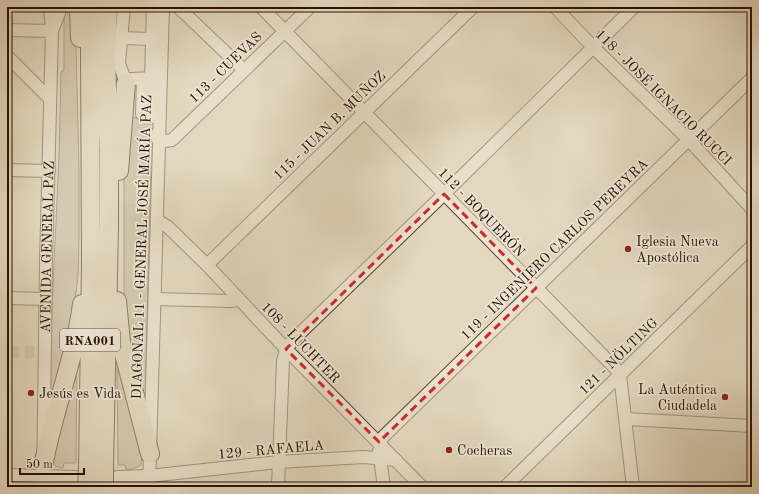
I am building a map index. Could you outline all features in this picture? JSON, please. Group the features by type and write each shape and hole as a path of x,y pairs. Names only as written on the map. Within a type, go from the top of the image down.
{"highway":[{"path":"79,7 81,47 91,133"},
{"name":"RNA001","path":"92,7 90,48 91,133 103,217"},
{"name":"RNA001","path":"96,477 103,217 109,150 106,58 108,7"},
{"path":"43,475 51,428 70,365 103,217 119,171 126,83"},
{"path":"103,217 122,342 150,454"}],"street":[{"name":"AVENIDA GENERAL PAZ","path":"43,475 40,352 46,299 52,31 50,7"},
{"path":"7,30 52,31 60,7"},
{"path":"124,7 119,63 126,83 130,79 147,78"},
{"path":"142,114 152,39 153,7"},
{"name":"DIAGONAL 11 - GENERAL JOSÉ MARÍA PAZ","path":"149,482 162,7"},
{"path":"178,7 244,70"},
{"name":"112 - BOQUERÓN","path":"261,7 615,368 620,375"},
{"name":"113 - CUEVAS","path":"159,142 172,140 310,7"},
{"name":"115 - JUAN B. MUÑOZ","path":"207,265 364,111 473,7"},
{"name":"118 - JOSÉ IGNACIO RUCCI","path":"555,7 593,47 689,140 752,209"},
{"path":"278,487 283,361 286,349 293,340 634,7"},
{"path":"121,38 152,39"},
{"path":"7,56 50,99"},
{"path":"147,78 152,122 159,142"},
{"name":"119 - INGENIERO CARLOS PEREYRA","path":"379,442 752,78"},
{"path":"7,170 49,171"},
{"name":"108 - LUCHTER","path":"157,220 168,227 207,265 286,349 422,487"},
{"name":"121 - NÖLTING","path":"505,487 752,246"},
{"path":"7,298 46,299"},
{"path":"155,299 239,300"},
{"path":"620,375 633,487"},
{"path":"626,419 752,426"},
{"path":"379,442 384,487"},
{"name":"129 - RAFAELA","path":"7,475 96,477 149,482 278,462 364,457 396,460"}],"highlighted area":[{"path":"444,194 536,288 379,442 286,349"}],"shaded area":[{"path":"64,7 75,7 79,166 78,275 74,312 47,418 59,156 61,72 64,70"},
{"path":"128,117 150,119 151,157 145,416 137,390 124,301 124,184"},
{"path":"77,350 76,463 64,463 63,468 55,466 51,459"},
{"path":"117,355 142,453 141,465 133,469 126,469 125,465 118,465"}],"tunnel":[{"path":"7,352 34,352"}],"place":[{"name":"Iglesia Nueva Apostólica","path":"628,249"},
{"name":"Jesús es Vida","path":"31,393"},
{"name":"La Auténtica Ciudadela","path":"725,397"},
{"name":"Cocheras","path":"449,450"}]}
